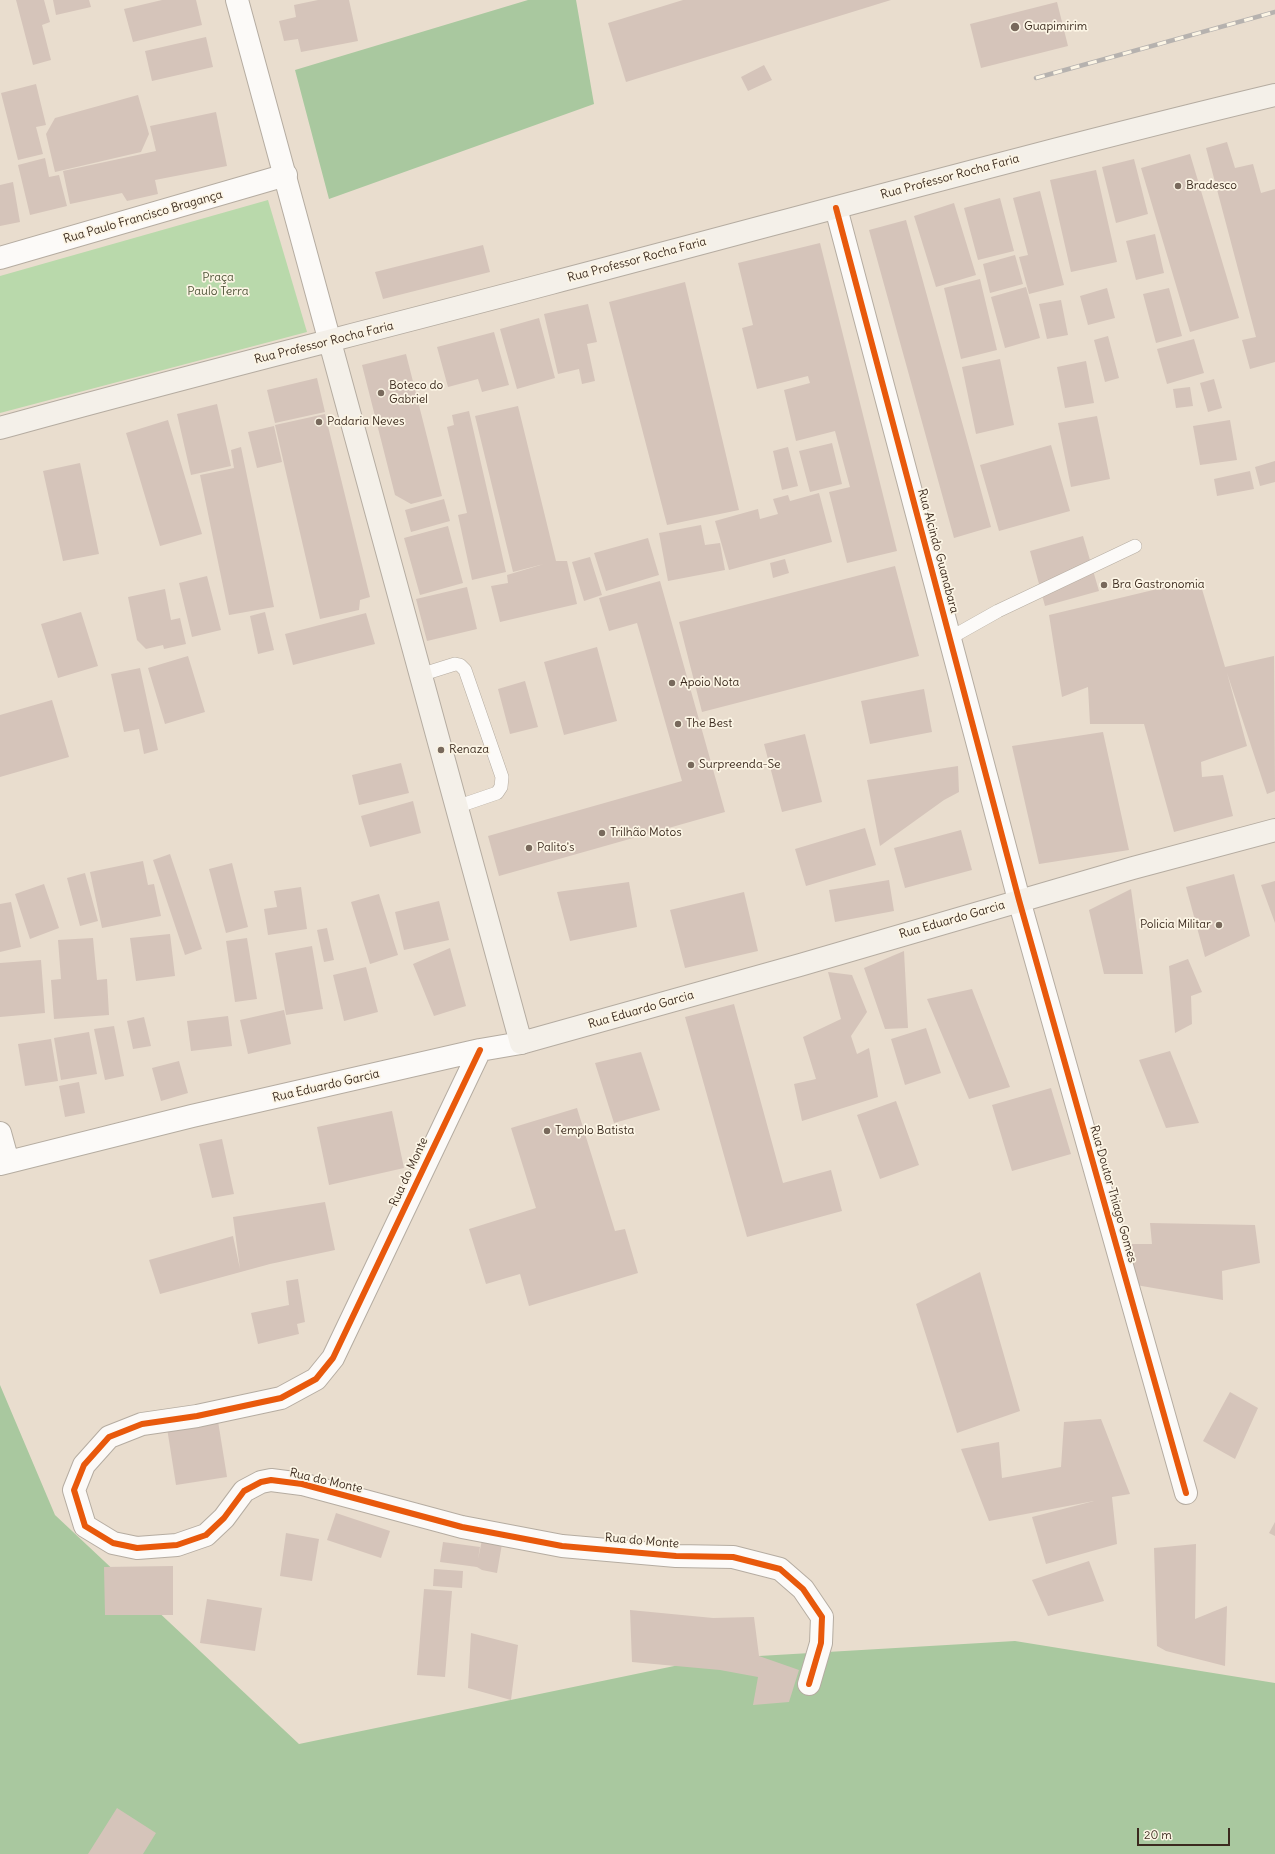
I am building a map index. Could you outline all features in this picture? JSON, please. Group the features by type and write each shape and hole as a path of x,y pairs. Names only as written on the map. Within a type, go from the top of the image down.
{"main road":[{"name":"Rua Professor Rocha Faria","path":"0,428 136,390 330,342 1106,136 1275,95"},
{"path":"330,342 521,1043"},
{"name":"Rua Eduardo Garcia","path":"521,1043 793,967 1019,900 1275,830"}],"street":[{"path":"237,0 286,175 330,342"},
{"name":"Rua Paulo Francisco Bragança","path":"0,258 286,175"},
{"name":"Rua Alcindo Guanabara","path":"836,208 1019,900"},
{"name":"Rua Doutor Thiago Gomes","path":"1019,900 1186,1493"},
{"name":"Rua Eduardo Garcia","path":"4,1163 192,1116 480,1050 521,1043"},
{"name":"Rua do Monte","path":"480,1050 333,1358 316,1379 281,1398 197,1416 142,1424 109,1437 84,1465 74,1490 85,1526 113,1542 137,1548 177,1545 206,1535 224,1518 244,1491 261,1482 271,1480 302,1484 462,1527 562,1546 676,1556 733,1556 780,1569 804,1588 822,1617 821,1643 809,1684"},
{"path":"0,1133 4,1163"}],"lane":[{"path":"950,638 998,611 1135,546"},
{"path":"420,675 455,664 460,665 464,670 502,776 501,787 497,793 456,807"}],"green space":[{"path":"528,0 576,0 594,104 329,199 295,70"},
{"name":"Praça Paulo Terra","path":"268,200 307,332 0,413 0,276"},
{"path":"0,1385 55,1515 299,1744 708,1659 1015,1641 1275,1683 1275,1854 0,1854"}],"building":[{"path":"16,0 44,0 50,22 42,25 51,60 33,65"},
{"path":"53,0 89,0 91,7 56,15"},
{"path":"162,0 196,0 202,25 133,42 124,9"},
{"path":"318,0 349,0 358,41 301,52 298,39 284,41 279,21 296,17 294,5"},
{"path":"683,0 891,0 626,82 608,23"},
{"path":"1057,2 1068,46 981,68 970,24"},
{"path":"206,37 213,67 152,81 145,51"},
{"path":"764,65 772,80 748,91 741,77"},
{"path":"36,84 46,125 36,127 43,154 18,160 1,93"},
{"path":"138,95 149,134 141,152 55,172 46,134 55,118"},
{"path":"216,112 227,166 155,180 158,194 127,201 122,193 70,204 63,171 156,151 150,126"},
{"path":"1227,142 1235,168 1253,164 1261,193 1275,189 1275,362 1250,369 1242,340 1256,337 1206,148"},
{"path":"1190,154 1239,318 1190,332 1141,168"},
{"path":"45,158 49,177 59,175 67,206 30,215 18,165"},
{"path":"1134,159 1148,214 1116,223 1102,167"},
{"path":"1096,170 1117,262 1071,272 1050,180"},
{"path":"13,182 20,222 0,226 0,185"},
{"path":"1040,191 1064,285 1029,294 1019,257 1028,255 1013,198"},
{"path":"1000,198 1014,251 978,260 964,208"},
{"path":"954,203 976,275 936,287 914,216"},
{"path":"906,220 991,527 954,538 869,230"},
{"path":"1155,234 1164,273 1136,280 1126,241"},
{"path":"820,243 897,551 847,563 829,492 850,487 835,431 796,441 784,390 810,383 808,376 757,389 742,328 753,325 738,263"},
{"path":"483,245 490,272 383,299 375,272"},
{"path":"1015,255 1023,284 990,293 983,264"},
{"path":"980,279 997,350 961,359 944,288"},
{"path":"685,282 739,510 667,525 609,302"},
{"path":"1026,287 1040,338 1005,348 991,297"},
{"path":"1107,288 1115,318 1088,325 1080,296"},
{"path":"1169,288 1182,336 1156,343 1143,294"},
{"path":"1061,300 1068,335 1047,339 1039,304"},
{"path":"588,304 597,342 587,344 595,381 582,384 579,369 558,374 544,314"},
{"path":"539,318 555,378 517,389 500,329"},
{"path":"494,332 509,385 482,392 478,379 448,387 437,347"},
{"path":"1108,336 1119,378 1105,382 1094,340"},
{"path":"1194,339 1204,373 1167,384 1157,349"},
{"path":"406,354 442,496 411,504 395,495 362,365"},
{"path":"1000,359 1014,425 976,434 962,367"},
{"path":"1086,361 1094,403 1065,408 1057,367"},
{"path":"317,378 325,412 275,423 267,390"},
{"path":"1214,379 1222,408 1208,412 1200,383"},
{"path":"1190,387 1193,406 1176,408 1173,389"},
{"path":"217,404 231,466 191,475 177,414"},
{"path":"518,406 556,561 567,561 577,604 500,622 491,586 508,583 507,575 544,564 513,572 475,416"},
{"path":"469,411 506,572 472,580 458,515 467,513 447,427 454,425 452,415"},
{"path":"325,414 370,597 360,600 359,610 320,619 275,425"},
{"path":"1097,416 1110,479 1071,487 1058,423"},
{"path":"168,420 202,534 160,546 126,433"},
{"path":"1230,420 1237,460 1200,465 1193,426"},
{"path":"274,426 282,462 257,468 248,432"},
{"path":"832,443 842,484 810,492 799,451"},
{"path":"1051,445 1070,511 999,531 980,465"},
{"path":"241,447 274,607 229,615 200,475 234,468 231,450"},
{"path":"788,447 798,486 782,490 773,451"},
{"path":"1275,461 1275,482 1260,486 1255,467"},
{"path":"80,463 99,554 63,561 43,471"},
{"path":"1250,471 1254,489 1217,496 1214,479"},
{"path":"819,493 832,542 729,570 715,521 758,509 760,519 778,514 773,499 788,495 790,501"},
{"path":"444,499 450,521 411,532 405,510"},
{"path":"701,525 705,545 720,543 725,570 668,581 659,533"},
{"path":"448,526 463,583 420,595 404,538"},
{"path":"1083,536 1099,591 1045,606 1030,551"},
{"path":"648,538 659,575 606,591 594,553"},
{"path":"590,557 602,595 584,601 572,562"},
{"path":"785,559 789,573 773,578 770,563"},
{"path":"895,566 919,656 702,712 679,622"},
{"path":"207,576 221,630 192,637 179,583"},
{"path":"1199,579 1225,667 1274,656 1275,791 1267,794 1227,673 1247,746 1201,762 1202,777 1223,775 1233,816 1174,832 1144,724 1090,724 1088,687 1062,697 1049,615"},
{"path":"660,581 725,812 499,876 488,836 682,781 637,623 609,631 599,598"},
{"path":"467,587 477,629 427,641 416,599"},
{"path":"165,589 171,620 180,618 186,644 164,649 163,645 146,649 137,640 128,597"},
{"path":"81,612 98,666 58,678 41,624"},
{"path":"265,612 274,650 258,654 250,616"},
{"path":"366,613 375,644 293,665 285,634"},
{"path":"597,647 617,721 564,735 544,662"},
{"path":"188,656 205,712 165,724 148,668"},
{"path":"140,668 158,750 144,754 139,729 124,732 111,674"},
{"path":"525,681 538,727 510,734 498,689"},
{"path":"924,689 932,732 870,744 861,701"},
{"path":"52,700 69,757 0,777 0,715"},
{"path":"1103,732 1129,850 1039,864 1012,746"},
{"path":"805,734 822,802 782,812 764,744"},
{"path":"401,763 409,793 359,805 352,775"},
{"path":"958,766 959,792 944,800 880,846 867,780"},
{"path":"413,801 421,833 370,847 361,816"},
{"path":"865,828 876,865 806,886 795,849"},
{"path":"961,830 972,870 905,888 894,848"},
{"path":"170,854 202,949 185,955 153,860"},
{"path":"143,861 148,885 154,884 161,916 102,928 90,872"},
{"path":"232,863 248,927 226,933 209,869"},
{"path":"85,873 98,921 80,926 67,878"},
{"path":"1234,874 1250,936 1205,957 1186,887"},
{"path":"889,880 894,911 835,922 829,890"},
{"path":"1275,881 1275,923 1261,885"},
{"path":"629,882 637,927 570,941 557,892"},
{"path":"44,884 59,928 30,939 15,894"},
{"path":"301,887 307,929 268,935 264,909 277,907 274,891"},
{"path":"1131,889 1143,974 1104,974 1089,910"},
{"path":"744,892 758,951 685,968 670,910"},
{"path":"379,894 398,955 370,964 351,902"},
{"path":"439,901 449,940 404,950 395,912"},
{"path":"11,902 21,947 0,952 0,904"},
{"path":"327,928 334,960 324,962 317,930"},
{"path":"170,934 175,976 136,981 130,938"},
{"path":"93,938 97,980 107,979 109,1015 54,1019 51,980 61,979 58,940"},
{"path":"247,938 257,999 235,1002 226,941"},
{"path":"312,946 323,1009 286,1015 275,953"},
{"path":"450,948 466,1006 434,1016 413,964"},
{"path":"904,951 908,1028 885,1029 864,968"},
{"path":"1188,959 1202,992 1191,996 1192,1024 1175,1033 1169,966"},
{"path":"41,960 45,1013 0,1017 0,963"},
{"path":"366,967 378,1012 344,1021 333,975"},
{"path":"828,972 852,975 867,1012 851,1036 857,1054 869,1048 878,1097 802,1121 794,1084 816,1079 803,1037 841,1019"},
{"path":"972,989 1010,1087 969,1099 927,999"},
{"path":"734,1004 783,1183 831,1170 842,1211 747,1237 685,1017"},
{"path":"284,1010 291,1044 248,1054 240,1020"},
{"path":"228,1016 232,1046 191,1051 187,1021"},
{"path":"144,1017 151,1046 133,1049 127,1021"},
{"path":"114,1026 124,1076 105,1080 94,1029"},
{"path":"926,1028 941,1073 905,1085 891,1039"},
{"path":"89,1032 97,1074 61,1080 54,1038"},
{"path":"51,1039 58,1081 25,1086 18,1044"},
{"path":"1170,1051 1199,1123 1166,1128 1139,1060"},
{"path":"641,1052 660,1110 614,1123 595,1063"},
{"path":"179,1061 188,1093 161,1101 152,1068"},
{"path":"79,1082 85,1113 65,1117 59,1086"},
{"path":"1051,1088 1071,1154 1012,1171 992,1105"},
{"path":"896,1101 919,1165 880,1179 857,1115"},
{"path":"577,1108 615,1231 625,1229 638,1273 529,1306 520,1274 486,1284 469,1229 536,1208 511,1128"},
{"path":"392,1111 404,1168 329,1185 317,1127"},
{"path":"222,1139 234,1194 212,1198 199,1144"},
{"path":"325,1202 335,1250 270,1264 160,1294 149,1260 233,1236 240,1269 233,1217"},
{"path":"1150,1223 1255,1225 1260,1263 1222,1271 1223,1300 1136,1285 1132,1244 1152,1244"},
{"path":"980,1272 1020,1411 957,1433 916,1304"},
{"path":"298,1279 305,1322 297,1324 299,1334 258,1344 251,1313 289,1305 286,1281"},
{"path":"1230,1392 1258,1408 1235,1459 1203,1441"},
{"path":"1101,1419 1130,1494 1112,1497 1117,1544 1046,1564 1032,1517 1094,1501 989,1521 961,1449 999,1442 1002,1478 1061,1467 1064,1422"},
{"path":"218,1421 227,1477 176,1485 167,1428"},
{"path":"336,1513 390,1531 381,1558 327,1540"},
{"path":"1275,1522 1275,1536 1269,1533"},
{"path":"286,1533 319,1539 312,1581 280,1576"},
{"path":"482,1540 502,1544 497,1573 482,1570 477,1567 440,1562 443,1542 480,1547 478,1559"},
{"path":"1196,1544 1195,1619 1227,1606 1225,1666 1166,1651 1157,1646 1154,1548"},
{"path":"1089,1561 1104,1601 1048,1616 1032,1580"},
{"path":"173,1566 173,1615 105,1615 104,1567"},
{"path":"434,1569 463,1571 462,1588 433,1586"},
{"path":"424,1589 452,1591 445,1677 417,1675"},
{"path":"207,1599 262,1608 255,1651 200,1643"},
{"path":"630,1610 713,1618 754,1617 759,1656 799,1670 789,1702 753,1705 758,1677 720,1670 632,1662"},
{"path":"471,1633 518,1645 511,1700 468,1688"},
{"path":"117,1808 156,1833 143,1854 88,1854"}],"railway":[{"path":"1036,78 1275,12"}],"cycle path":[{"path":"836,208 1019,900 1186,1493"},
{"path":"480,1050 333,1358 316,1379 281,1398 197,1416 142,1424 109,1437 84,1465 74,1490 85,1526 113,1543 137,1548 177,1545 206,1535 224,1518 244,1491 261,1482 271,1480 302,1484 462,1527 562,1546 676,1556 733,1557 780,1569 803,1589 822,1617 821,1643 809,1684"}],"place":[{"name":"Guapimirim","path":"1015,27"},
{"name":"Bradesco","path":"1178,186"},
{"name":"Boteco do Gabriel","path":"381,393"},
{"name":"Padaria Neves","path":"319,422"},
{"name":"Bra Gastronomia","path":"1104,585"},
{"name":"Apoio Nota","path":"672,683"},
{"name":"The Best","path":"678,724"},
{"name":"Renaza","path":"441,750"},
{"name":"Surpreenda-Se","path":"691,765"},
{"name":"Trilhão Motos","path":"602,833"},
{"name":"Palito's","path":"529,848"},
{"name":"Policia Militar","path":"1219,925"},
{"name":"Templo Batista","path":"547,1131"}]}
